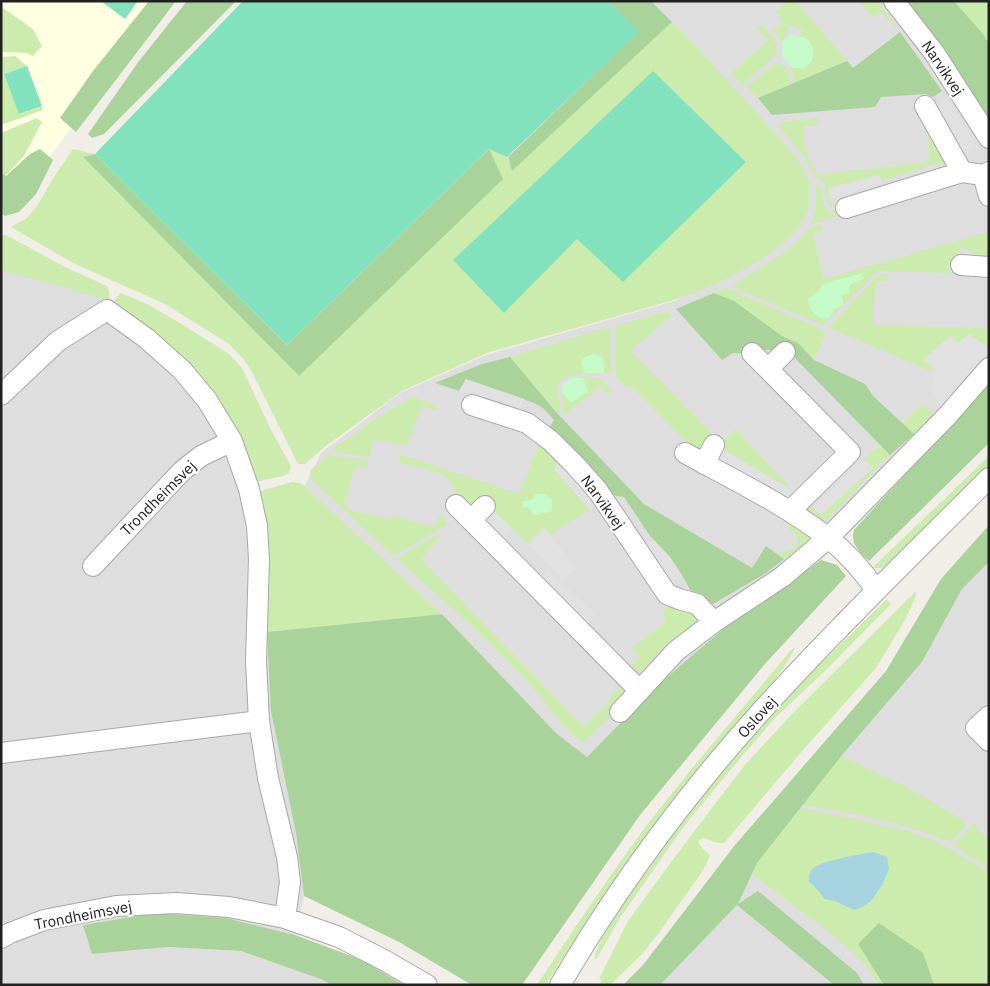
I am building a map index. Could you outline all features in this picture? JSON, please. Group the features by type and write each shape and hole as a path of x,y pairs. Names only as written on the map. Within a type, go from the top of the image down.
{"street":[{"name":"Narvikvej","path":"894,1 935,54 989,138"},
{"path":"925,106 962,172"},
{"path":"846,208 962,172 986,174 989,196"},
{"path":"960,265 989,266"},
{"path":"1,395 58,341 107,310 146,338 182,370 206,400 232,441 249,489 257,526 259,559 256,661 259,721 268,778 290,882 286,918"},
{"path":"768,369 785,352"},
{"path":"752,353 850,452 790,511"},
{"path":"620,712 676,651 714,622 782,577 828,538 948,415 989,368"},
{"name":"Narvikvej","path":"472,405 527,423 551,441 598,491 667,594 697,604 714,622"},
{"name":"Trondheimsvej","path":"93,566 182,471 201,456 232,441"},
{"path":"704,464 714,445"},
{"path":"685,453 790,511 828,538 863,572 876,590"},
{"name":"Oslovej","path":"560,985 578,954 638,863 705,777 763,709 876,590 989,478"},
{"path":"456,505 478,513 639,690"},
{"path":"989,716 976,728 989,741"},
{"path":"1,753 259,721"},
{"name":"Trondheimsvej","path":"1,938 44,920 116,906 176,903 229,907 286,918 339,937 427,985"}],"shaded area":[{"path":"1,1 177,1 129,53 46,161 1,204"},
{"path":"651,1 908,1 989,120 989,389 821,560 721,632 659,684 587,757 557,734 442,614 303,489 321,453 400,393 486,355 674,301 730,275 805,176 670,20"},
{"path":"946,97 978,147 967,154 935,104"},
{"path":"879,175 883,184 830,199 828,188"},
{"path":"1,268 105,294 188,356 253,462 304,896 295,935 226,918 92,954 169,947 241,951 323,980 331,985 1,985"},
{"path":"969,334 989,348 989,354 943,404 932,394 933,368 924,359 950,336 958,343"},
{"path":"466,379 524,399 519,412 459,391"},
{"path":"719,447 793,491 787,501 714,459"},
{"path":"561,458 599,502 590,510 554,469"},
{"path":"864,459 873,468 821,515 813,507"},
{"path":"491,508 513,529 504,538 487,520"},
{"path":"544,528 577,568 563,580 528,544"},
{"path":"654,540 670,557 683,577 670,580 646,545"},
{"path":"989,562 989,985 660,985 737,905 757,863 843,754 922,662 962,589"},
{"path":"548,569 596,614 587,623 541,578"}],"green space":[{"path":"101,1 138,1 125,19"},
{"path":"149,1 176,1 76,132 60,118 93,71"},
{"path":"187,1 236,1 104,134 92,138 88,134 139,61"},
{"path":"243,1 608,1 639,32 507,157 489,149 287,345 95,154"},
{"path":"608,1 651,1 672,22 512,171 508,157 638,32"},
{"path":"788,1 796,1 847,61 795,83 792,72 793,68 801,68 810,64 812,51 808,39 800,36 803,30 789,26 782,42 773,31 782,24 781,18 775,13"},
{"path":"858,1 877,1 897,25 895,27 880,12 874,18"},
{"path":"908,1 954,1 983,34 989,43 989,120"},
{"path":"954,1 989,1 989,39 986,38"},
{"path":"3,8 33,29 42,46 33,56 27,53 1,52 1,10"},
{"path":"672,22 761,117 803,168 809,181 810,194 808,210 798,229 764,258 704,289 671,301 487,353 402,391 327,445 305,464 298,464 252,372 242,357 229,344 165,304 73,263 11,227 27,218 37,206 73,149 95,154 83,157 299,376 489,149 507,157 513,170"},
{"path":"761,24 774,39 776,52 774,57 742,85 731,73 768,41 757,28"},
{"path":"900,32 942,91 933,97 926,94 881,97 875,107 772,115 758,98 847,61 853,68"},
{"path":"793,34 808,39 812,47 813,58 805,68 793,68 782,57 782,42"},
{"path":"15,56 27,66 4,74 20,114 42,106 43,110 1,125 1,57"},
{"path":"775,63 789,69 791,84 758,98 746,88"},
{"path":"27,66 42,106 19,114 4,74"},
{"path":"653,71 746,162 623,282 577,239 504,313 453,260"},
{"path":"922,114 951,157 947,168 944,169 942,162 881,181 879,175 829,188 830,199 835,208 827,200 825,182 816,178 804,158 780,127 782,122 818,118 818,124 803,126 806,152 819,175 929,162 928,134 925,134"},
{"path":"37,118 42,122 24,156 5,176 1,173 1,133"},
{"path":"40,149 53,160 36,194 19,212 5,216 1,213 1,173 6,176 30,154"},
{"path":"489,149 503,179 299,376 83,157 95,154 287,345"},
{"path":"816,184 821,187 823,202 827,209 842,215 811,224 816,210"},
{"path":"821,225 823,231 813,234 824,279 989,232 989,261 960,246 956,265 949,266 949,273 878,271 823,325 733,287 733,285 793,246 808,229"},
{"path":"1,235 6,235 67,268 107,286 110,294 107,300 1,270"},
{"path":"862,273 864,279 850,284 850,292 842,296 844,305 834,309 832,315 824,319 812,311 808,299 819,291 823,284"},
{"path":"888,275 888,281 877,281 874,301 874,325 989,328 989,348 970,334 957,344 925,359 933,368 928,370 830,328 878,276"},
{"path":"726,288 825,331 814,360 798,343 782,336 734,301 714,293"},
{"path":"121,293 147,304 229,354 242,368 271,430 291,466 289,473 255,482 242,450 113,306 116,298"},
{"path":"714,293 734,301 782,336 798,343 814,360 865,384 873,396 914,434 890,455 787,350 756,350 733,353 722,360 676,309"},
{"path":"668,311 672,315 631,351 716,438 704,447 696,449 691,447 631,386 627,388 616,377 616,326"},
{"path":"606,328 610,329 611,373 604,373 603,360 596,354 581,363 585,373 567,378 558,386 559,415 510,357"},
{"path":"592,354 602,357 604,373 585,373 581,363 583,358"},
{"path":"510,357 556,412 644,504 752,568 766,546 784,559 766,573 713,604 690,590 670,557 650,536 624,497 616,496 609,490 549,428 554,420 543,408 534,403 466,379 459,391 435,383 482,364"},
{"path":"580,377 599,379 612,392 608,394 600,387 563,416 564,400 562,392 571,403 583,379"},
{"path":"573,378 583,378 588,392 571,403 562,392 564,383"},
{"path":"989,383 989,443 869,561 855,544 853,539 854,530"},
{"path":"413,397 438,406 436,410 422,406 407,445 374,440 369,457 337,452 334,448 378,417"},
{"path":"924,406 934,413 914,434 902,423 919,407"},
{"path":"736,429 793,491 719,447"},
{"path":"540,442 561,458 554,469 590,510 550,535 544,528 528,544 484,501 475,506 463,504 444,474 398,462 399,454 519,494"},
{"path":"882,447 890,455 821,525 805,516 805,508 808,506 813,507 821,515 872,468 864,459 873,451"},
{"path":"328,455 368,461 367,468 355,466 345,504 349,510 391,520 394,517 434,527 440,515 448,524 393,556 311,479 310,471"},
{"path":"989,456 989,465 884,567 872,568"},
{"path":"292,482 301,483 442,614 267,632 257,492"},
{"path":"536,494 550,497 552,501 551,512 534,516 528,507 523,508 522,501 531,500"},
{"path":"788,520 815,537 784,559 777,554 795,548 799,538 787,527 786,523"},
{"path":"989,525 989,562 962,589 922,662 843,754 757,863 738,904 758,891 857,973 864,985 834,985 737,905 660,985 623,985 643,965 735,845 886,671 941,579"},
{"path":"444,533 421,559 583,726 602,709 619,685 626,692 608,719 585,741 573,735 507,660 397,559 424,542"},
{"path":"821,560 837,565 846,576 764,665 640,815 522,985 472,985 399,942 304,896 296,833 271,711 267,632 442,614 557,734 587,757 659,684 721,631"},
{"path":"916,591 916,596 905,620 876,668 724,843 717,843 704,838 698,841 710,856 702,872 641,955 610,985 600,985 602,980 599,979 628,921 744,766 790,716"},
{"path":"887,599 891,604 775,718 685,825 620,918 597,958 594,959 611,920 659,849 718,775 769,714"},
{"path":"671,605 703,617 668,643 637,675 628,670 640,657 632,648 666,622 662,612"},
{"path":"796,647 769,688 726,739 629,862 586,923 546,985 537,985 603,886 644,829 791,650"},
{"path":"842,756 905,786 966,822 962,830 954,839 945,840 925,832 880,820 803,805"},
{"path":"801,808 904,830 940,843 989,873 989,985 879,985 865,964 829,932 752,874 757,863"},
{"path":"973,823 989,841 989,869 956,847 956,843"},
{"path":"155,913 226,918 295,935 362,960 404,985 331,985 323,980 241,951 169,947 92,954 83,925"},
{"path":"879,923 923,953 934,985 884,985 858,944"}],"water":[{"path":"873,852 887,857 889,869 882,885 871,901 862,907 854,910 835,901 825,899 809,882 810,873 818,865"}]}
